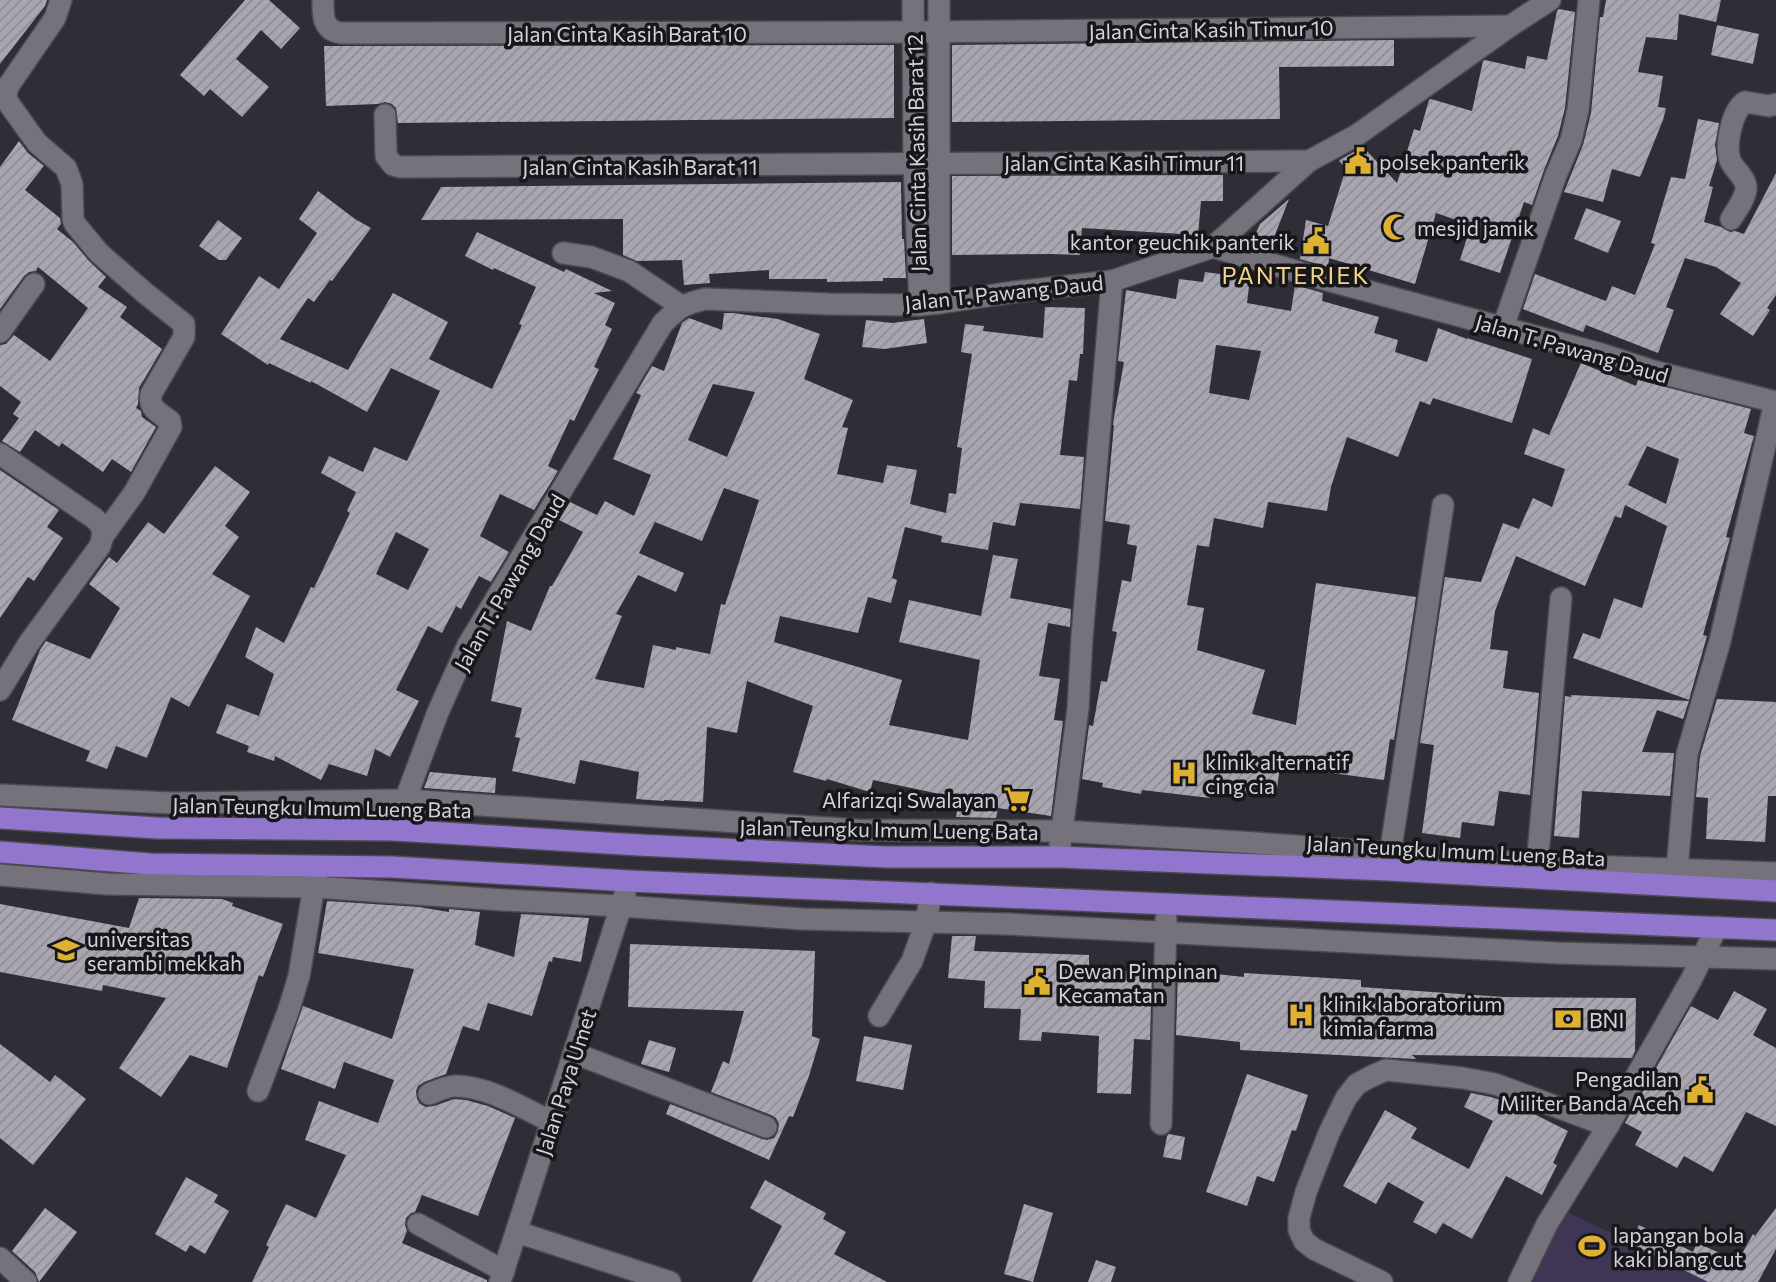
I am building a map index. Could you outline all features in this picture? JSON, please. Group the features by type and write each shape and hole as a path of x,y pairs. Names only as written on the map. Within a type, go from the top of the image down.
{"highway":[{"name":"Jalan Teungku Imum Lueng Bata","path":"0,818 157,828 394,830 886,857 1389,862 1677,877 1776,891"},
{"path":"150,864 157,828"},
{"path":"0,852 150,864 392,867 629,881 1776,930"}],"street":[{"path":"61,0 55,18 9,85 7,101 37,143 66,168 72,184 74,219 83,234 99,253 184,324 184,337 151,394 150,401 152,408 170,421 171,427 134,493 103,536"},
{"name":"Jalan Cinta Kasih Barat 10","path":"323,0 325,24 341,33 913,32"},
{"name":"Jalan Cinta Kasih Barat 12","path":"913,0 914,164 929,304"},
{"path":"929,304 940,163 939,0"},
{"path":"1213,247 1309,161 1357,135 1550,0"},
{"path":"1503,327 1556,175 1572,140 1578,110 1589,0"},
{"name":"Jalan Cinta Kasih Timur 10","path":"913,32 1510,26"},
{"path":"1731,219 1746,190 1745,183 1729,158 1732,124 1738,108 1745,102 1769,106 1776,104"},
{"name":"Jalan Cinta Kasih Barat 11","path":"385,115 386,156 393,165 400,167 940,163"},
{"name":"Jalan Cinta Kasih Timur 11","path":"940,163 1309,161"},
{"name":"Jalan T. Pawang Daud","path":"394,830 438,712 468,645 663,323 681,306 705,299 929,304 1112,281 1213,247 1601,354 1653,371 1776,402"},
{"path":"563,253 591,257 629,271 681,306"},
{"path":"1059,858 1078,709 1112,281"},
{"path":"0,332 34,284"},
{"path":"1776,402 1720,641 1687,754 1677,877 1723,872 1776,873"},
{"path":"0,454 94,518 103,530 100,546 29,643 0,690"},
{"path":"0,795 171,803 405,800 858,830 1062,831 1256,843 1389,862 1444,505"},
{"path":"1536,871 1561,598"},
{"path":"258,1090 299,976 317,865"},
{"path":"0,875 107,884 314,887 802,919 1008,924 1558,953 1776,959"},
{"name":"Jalan Paya Umet","path":"502,1277 629,881"},
{"path":"879,1016 912,961 926,922 931,893"},
{"path":"1161,1124 1167,903"},
{"path":"1519,1282 1547,1224 1608,1126 1717,927"},
{"path":"574,1053 766,1126"},
{"path":"1382,1282 1314,1249 1304,1241 1299,1230 1299,1218 1306,1192 1329,1133 1346,1098 1357,1084 1386,1070 1463,1078 1494,1084 1608,1126"},
{"path":"429,1094 452,1086 474,1088 552,1122"},
{"path":"418,1224 502,1277"},
{"path":"517,1232 670,1282"},
{"path":"0,1258 26,1282"}],"shaded area":[{"name":"lapangan bola kaki blang cut","path":"1563,1210 1714,1282 1529,1282"}],"building":[{"path":"0,0 47,0 0,64"},
{"path":"245,0 269,0 300,28 281,49 261,30 236,59 269,87 242,117 210,89 204,96 180,75"},
{"path":"1606,0 1721,0 1716,22 1679,14 1677,40 1646,37 1638,72 1663,76 1658,107 1666,108 1663,120 1640,177 1612,169 1603,202 1564,192 1583,145 1591,113 1600,17 1603,17"},
{"path":"1559,9 1575,12 1565,108 1558,136 1532,205 1524,202 1500,273 1460,260 1471,225 1436,213 1415,284 1329,258 1328,267 1300,259 1306,220 1328,226 1346,168 1339,161 1341,159 1363,147 1397,183 1414,129 1420,131 1429,100 1472,111 1483,61 1525,69 1527,56 1547,60"},
{"path":"1717,25 1759,34 1753,64 1711,55"},
{"path":"1394,40 1394,66 1279,67 1280,119 952,122 952,45"},
{"path":"894,45 894,118 398,123 396,108 385,102 326,106 324,46"},
{"path":"1698,119 1719,123 1715,145 1717,160 1709,186 1713,187 1704,222 1730,232 1744,234 1776,173 1776,295 1767,308 1770,310 1753,336 1720,314 1741,283 1716,267 1685,258 1666,307 1674,310 1658,353 1586,325 1583,332 1523,309 1535,274 1606,301 1612,286 1635,295 1655,244 1651,243 1671,177 1685,179"},
{"path":"19,141 28,153 44,166 25,190 60,218 61,224 57,229 106,277 98,287 127,307 120,317 162,349 139,388 136,408 141,411 142,417 156,427 131,472 112,459 103,472 62,443 59,447 35,430 20,452 2,441 19,418 13,414 21,402 0,386 0,345 6,344 14,335 50,361 88,308 38,267 36,271 24,276 0,309 0,167"},
{"path":"1223,175 1223,201 1201,201 1198,235 1082,228 1080,255 952,255 952,176"},
{"path":"901,182 906,278 883,278 883,281 769,279 769,270 709,274 710,283 684,285 682,260 637,261 623,255 623,219 421,220 441,187"},
{"path":"318,191 371,228 314,302 308,298 280,339 348,370 393,293 448,322 429,359 492,389 522,325 519,324 536,287 465,256 477,232 612,291 594,293 615,303 605,325 612,329 594,367 599,369 574,421 570,419 548,466 558,471 534,510 500,494 480,536 509,552 491,582 479,576 461,609 456,606 442,633 428,626 396,690 419,701 390,757 375,749 367,776 329,764 321,780 275,756 274,761 247,752 249,746 216,733 227,704 259,716 274,674 245,657 256,627 284,643 350,513 347,511 356,492 321,473 329,456 363,472 374,447 407,461 440,391 391,368 367,412 311,381 269,363 268,365 221,334 259,276 279,289 317,233 299,219","holes":["396,532 429,549 408,590 376,574"]},
{"path":"1289,199 1269,250 1251,244 1260,224"},
{"path":"1586,208 1621,221 1608,253 1574,239"},
{"path":"218,220 242,238 226,260 219,260 199,246"},
{"path":"1205,272 1250,278 1247,303 1291,311 1295,285 1323,293 1322,301 1379,317 1374,333 1398,340 1395,352 1427,362 1438,328 1532,359 1512,423 1433,398 1430,405 1420,401 1398,457 1347,437 1331,487 1327,511 1268,502 1263,528 1214,518 1209,547 1197,545 1187,605 1204,608 1197,650 1265,670 1252,714 1296,725 1316,583 1416,597 1394,740 1390,739 1384,780 1280,766 1276,797 1211,789 1210,798 1142,790 1141,794 1102,787 1103,783 1082,779 1089,725 1093,726 1101,681 1107,682 1117,632 1112,631 1122,580 1131,582 1137,546 1127,544 1130,525 1105,521 1113,425 1124,362 1118,361 1126,290 1176,299 1179,279 1203,282","holes":["1216,345 1261,351 1249,400 1209,393"]},
{"path":"1045,307 1085,308 1083,354 1080,354 1077,381 1069,380 1060,455 1084,457 1080,509 1020,503 1015,526 993,522 988,550 941,542 942,536 905,527 892,578 897,580 891,603 868,597 858,633 780,616 774,642 902,680 889,725 968,740 980,660 899,642 909,600 981,616 993,555 1018,559 1010,598 1071,609 1070,627 1048,623 1039,676 1060,679 1054,720 1063,721 1051,816 998,808 996,818 956,817 959,798 873,780 870,792 793,772 813,706 747,681 737,733 707,727 703,802 636,799 639,772 580,760 575,784 512,771 520,738 515,737 522,708 491,701 507,621 531,631 550,586 583,532 559,520 570,502 597,515 605,501 634,516 651,475 613,459 641,395 636,393 652,366 664,371 682,323 689,318 722,330 724,313 733,313 778,319 820,334 804,379 853,400 842,427 848,428 837,474 883,483 887,465 917,470 910,504 946,513 949,493 956,494 962,448 957,447 972,354 961,352 965,324 984,326 983,331 1043,338","holes":["713,384 755,392 727,457 688,440","724,488 759,500 725,605 721,604 710,654 653,645 644,688 595,679 622,616 616,614 638,575 676,592 684,573 639,553 655,522 702,541"]},
{"path":"924,319 927,343 884,349 862,347 866,320 892,323"},
{"path":"1581,363 1636,386 1638,380 1751,409 1744,433 1754,436 1726,537 1730,538 1703,635 1707,636 1689,700 1573,658 1583,633 1600,639 1614,598 1642,608 1667,526 1625,505 1621,518 1615,516 1585,586 1516,556 1495,611 1490,649 1508,651 1503,688 1539,693 1530,795 1499,791 1494,826 1462,822 1460,838 1422,833 1434,745 1420,743 1445,577 1481,582 1503,523 1519,529 1533,498 1552,507 1565,469 1524,454 1533,428 1549,435","holes":["1647,446 1679,459 1666,504 1628,485"]},
{"path":"215,466 250,492 225,526 239,537 212,574 250,596 189,707 171,697 147,758 116,746 107,769 86,761 90,751 12,720 46,641 90,659 120,608 89,584 109,557 117,563 148,522 164,534"},
{"path":"0,470 59,510 47,527 63,538 34,581 28,577 0,618"},
{"path":"1565,696 1689,701 1683,719 1657,710 1642,752 1674,753 1670,796 1582,791 1579,838 1554,836"},
{"path":"1717,699 1776,702 1776,796 1768,796 1765,842 1706,839 1708,798 1696,797 1700,756"},
{"path":"430,772 496,778 495,793 424,788"},
{"path":"139,898 222,899 233,903 232,906 283,924 263,977 259,975 227,1068 190,1055 161,1097 119,1068 166,998 103,985 102,991 0,972 0,904 129,928"},
{"path":"327,901 419,907 449,912 449,909 480,912 475,945 514,957 521,914 589,918 581,962 553,957 552,962 549,961 532,1016 488,1003 479,1031 463,1026 446,1074 424,1082 416,1091 420,1104 426,1107 454,1099 466,1100 515,1118 478,1216 422,1195 415,1212 406,1218 407,1231 402,1243 487,1282 252,1282 286,1204 316,1218 346,1155 305,1140 319,1101 378,1123 394,1080 344,1062 335,1089 281,1069 303,1006 392,1039 414,969 318,953"},
{"path":"952,936 976,936 974,951 1089,955 1089,968 1152,973 1150,1040 1134,1039 1131,1094 1097,1093 1099,1036 1042,1032 1041,1041 1019,1040 1021,1009 984,1008 985,981 948,978"},
{"path":"630,944 815,951 812,1036 820,1039 793,1117 789,1116 769,1160 666,1114 670,1104 767,1140 774,1138 779,1124 771,1115 711,1092 723,1061 729,1064 744,1011 628,1007"},
{"path":"1178,970 1244,977 1244,973 1361,980 1361,987 1503,997 1636,998 1635,1051 1632,1058 1412,1055 1416,1059 1240,1050 1240,1042 1176,1035"},
{"name":"Pengadilan Militer Banda Aceh","path":"1734,991 1767,1009 1753,1035 1776,1048 1776,1126 1746,1112 1713,1172 1684,1156 1677,1168 1635,1145 1642,1132 1625,1123 1691,1006 1718,1020"},
{"path":"864,1036 912,1045 903,1090 856,1081"},
{"path":"649,1040 676,1048 669,1072 641,1064"},
{"path":"0,1044 50,1082 55,1075 86,1099 33,1165 0,1138"},
{"path":"1247,1074 1308,1095 1296,1131 1292,1130 1274,1182 1257,1176 1247,1206 1206,1192"},
{"path":"1471,1093 1518,1106 1568,1131 1553,1163 1557,1165 1542,1195 1506,1176 1472,1239 1443,1223 1436,1234 1413,1222 1424,1202 1388,1182 1376,1204 1343,1186 1385,1110 1417,1128 1411,1138 1469,1169 1493,1121 1464,1107"},
{"path":"1169,1134 1185,1137 1181,1160 1163,1157"},
{"path":"186,1177 218,1195 214,1202 229,1211 205,1254 190,1245 186,1252 155,1234"},
{"path":"765,1180 826,1213 823,1219 846,1232 834,1254 887,1282 752,1282 782,1226 750,1208"},
{"path":"1024,1204 1053,1213 1033,1282 1004,1274"},
{"path":"45,1208 77,1232 39,1282 35,1272 12,1251"},
{"path":"1776,1208 1776,1249 1758,1282 1708,1282 1630,1243 1639,1225 1693,1252 1697,1243 1738,1261 1753,1234 1755,1236"},
{"path":"1096,1260 1116,1267 1111,1282 1088,1282"}],"place":[{"name":"polsek panterik","path":"1358,161"},
{"name":"mesjid jamik","path":"1396,227"},
{"name":"kantor geuchik panterik","path":"1316,241"},
{"name":"klinik alternatif cing cia","path":"1184,773"},
{"name":"Alfarizqi Swalayan","path":"1017,799"},
{"name":"universitas serambi mekkah","path":"66,950"},
{"name":"Dewan Pimpinan Kecamatan","path":"1037,982"},
{"name":"klinik laboratorium kimia farma","path":"1301,1015"},
{"name":"BNI","path":"1568,1019"},
{"name":"Pengadilan Militer Banda Aceh","path":"1700,1090"},
{"name":"lapangan bola kaki blang cut","path":"1592,1246"}],"district":[{"name":"PANTERIEK","path":"1296,274"}]}
